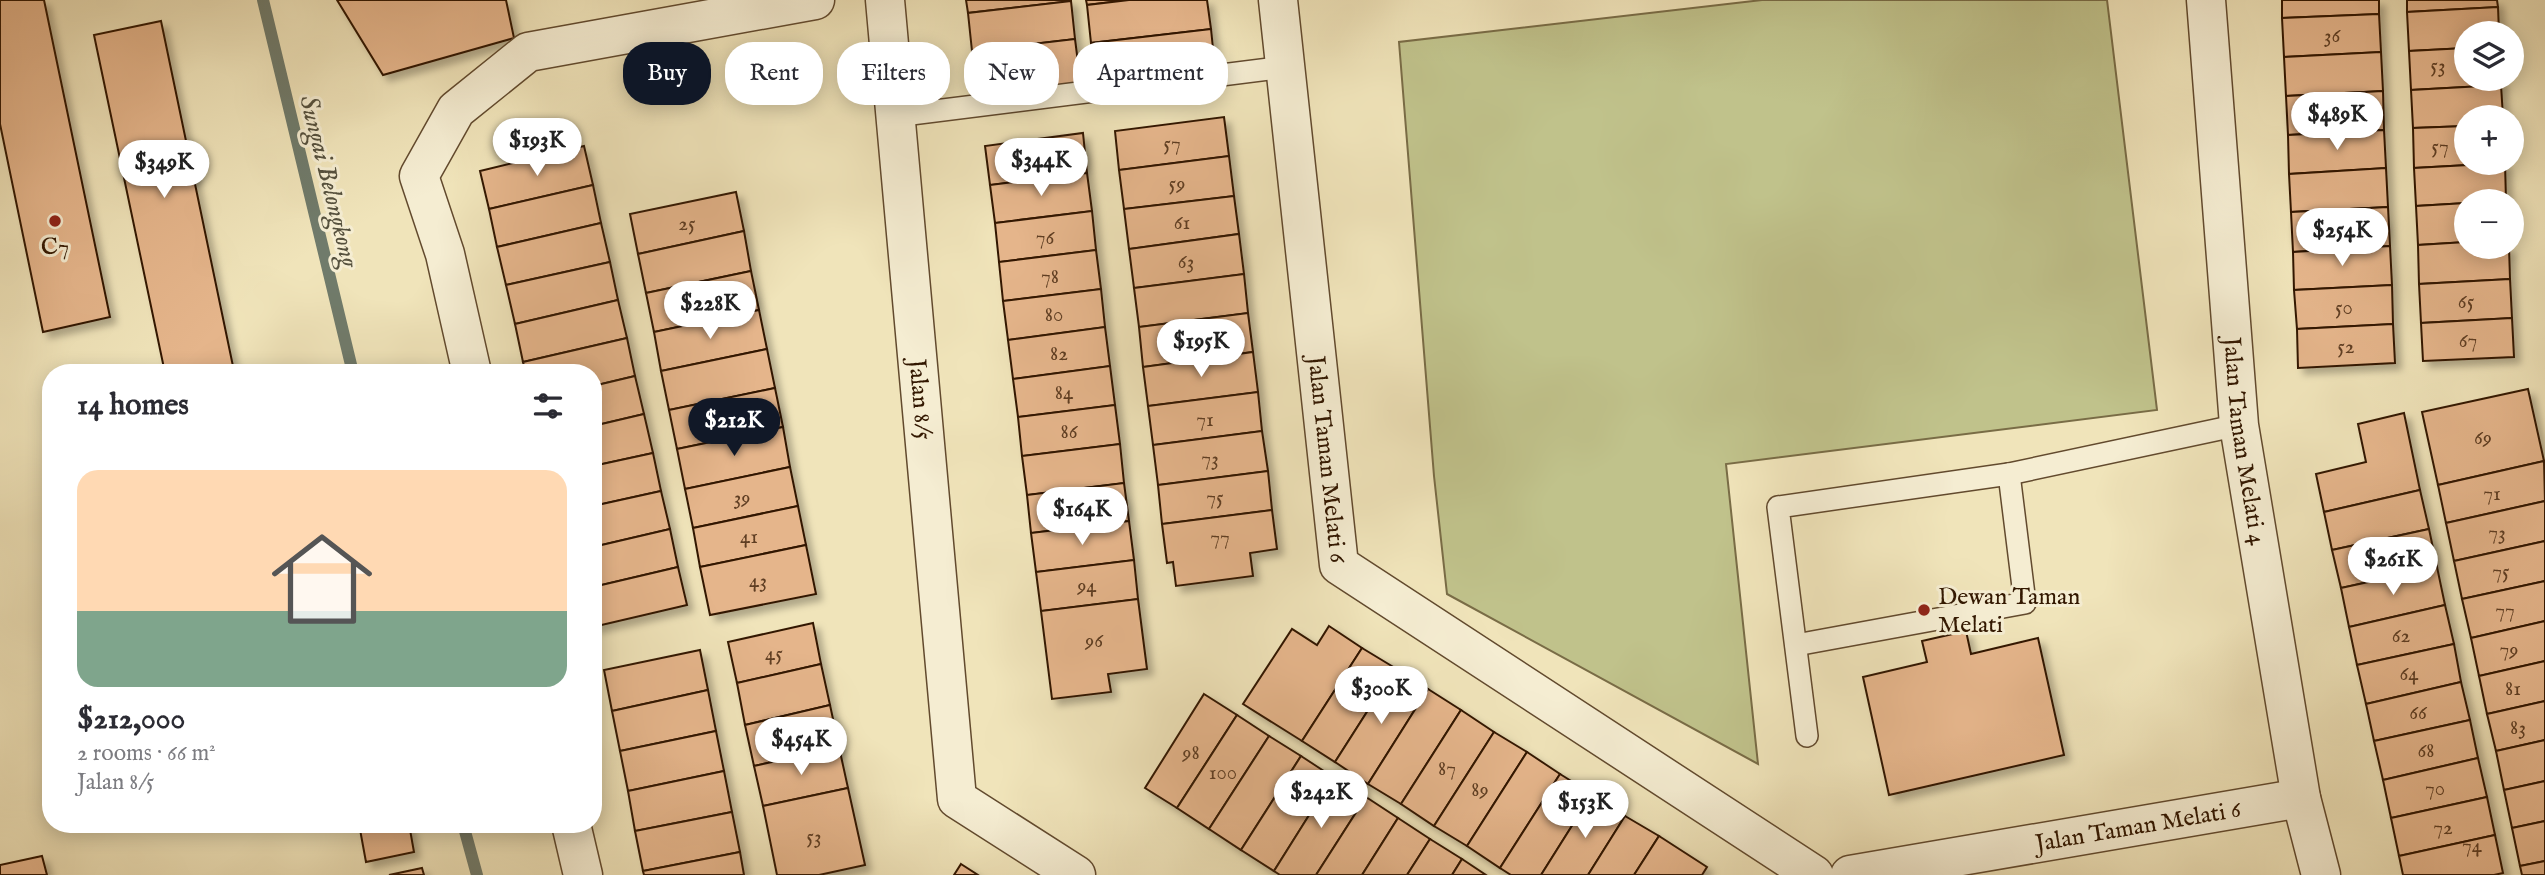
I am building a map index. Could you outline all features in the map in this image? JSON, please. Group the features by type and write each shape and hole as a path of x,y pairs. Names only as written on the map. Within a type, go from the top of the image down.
{"street":[{"path":"470,364 446,254 419,176 456,110 528,52 815,0"},
{"name":"Jalan 8/5","path":"885,0 957,799 1076,875"},
{"name":"Jalan Taman Melati 6","path":"1278,0 1339,565 1814,875"},
{"name":"Jalan Taman Melati 4","path":"2206,0 2239,425 2301,798 2321,875"},
{"name":"Jalan Taman Melati 6","path":"1850,875 2301,798"},
{"path":"573,833 583,875"}],"lane":[{"path":"895,116 1285,67"},
{"path":"1807,736 1778,507 2009,474 2239,425"},
{"path":"1796,645 2025,603 2009,474"}],"green space":[{"path":"1762,0 2107,0 2157,410 1726,464 1758,764 1447,594 1434,476 1399,42"}],"building":[{"name":"C7","path":"0,0 44,0 110,317 43,332 0,124"},
{"path":"337,0 506,0 514,38 383,75"},
{"path":"966,0 1071,0 1071,1 968,13"},
{"path":"1086,0 1129,0 1087,5"},
{"path":"1129,0 1207,0 1211,29 1091,42 1087,5"},
{"path":"2282,0 2379,0 2379,14 2282,18"},
{"path":"2407,0 2497,0 2498,7 2407,12"},
{"path":"1071,1 1075,39 1049,42 971,42 968,13"},
{"path":"2498,7 2499,21 2454,21 2454,49 2409,51 2407,12"},
{"path":"2379,14 2381,52 2284,57 2282,18"},
{"path":"161,21 233,364 163,364 94,35"},
{"path":"1211,29 1212,42 1100,42"},
{"path":"1075,39 1073,87 1059,89 1059,42 1049,42"},
{"path":"2454,49 2454,88 2411,90 2409,51"},
{"path":"2381,52 2383,91 2286,96 2284,57"},
{"path":"2454,88 2454,91 2501,91 2502,105 2454,105 2454,126 2413,128 2411,90"},
{"path":"2383,91 2384,130 2288,135 2286,96"},
{"path":"1224,117 1229,156 1119,170 1115,131"},
{"path":"2454,126 2454,166 2414,168 2413,128"},
{"path":"2384,130 2386,168 2289,174 2288,135"},
{"path":"1083,133 1087,173 990,185 985,146"},
{"path":"584,146 593,185 489,209 480,171"},
{"path":"1229,156 1234,196 1124,209 1119,170"},
{"path":"2454,166 2454,175 2505,175 2506,189 2454,189 2454,204 2416,206 2414,168"},
{"path":"2386,168 2388,207 2291,212 2289,174"},
{"path":"1087,173 1092,211 995,223 990,185"},
{"path":"593,185 601,223 497,247 489,209"},
{"path":"736,192 744,231 638,254 630,214"},
{"path":"1234,196 1239,234 1129,249 1124,209"},
{"path":"2454,204 2454,243 2418,245 2416,206"},
{"path":"2388,207 2390,246 2293,252 2291,212"},
{"path":"1092,211 1096,250 999,262 995,223"},
{"path":"601,223 610,262 506,285 497,247"},
{"path":"744,231 751,271 646,293 638,254"},
{"path":"1239,234 1244,274 1134,288 1129,249"},
{"path":"2454,243 2454,259 2509,259 2510,279 2419,284 2418,245"},
{"path":"2390,246 2392,285 2294,290 2293,252"},
{"path":"1096,250 1101,289 1003,301 999,262"},
{"path":"610,262 618,300 515,324 506,285"},
{"path":"751,271 759,310 654,332 646,293"},
{"path":"1244,274 1248,313 1139,327 1134,288"},
{"path":"2510,279 2512,318 2421,323 2419,284"},
{"path":"2392,285 2393,324 2297,329 2294,290"},
{"path":"1101,289 1105,327 1008,340 1003,301"},
{"path":"618,300 627,338 523,362 515,324"},
{"path":"759,310 767,349 661,371 654,332"},
{"path":"1248,313 1253,352 1143,367 1139,327"},
{"path":"2512,318 2514,357 2423,361 2421,323"},
{"path":"2393,324 2395,363 2298,368 2297,329"},
{"path":"1105,327 1110,366 1013,379 1008,340"},
{"path":"627,338 635,376 602,384 602,364 523,362"},
{"path":"767,349 775,388 669,410 661,371"},
{"path":"1253,352 1258,392 1148,406 1143,367"},
{"path":"1110,366 1115,405 1018,417 1013,379"},
{"path":"635,376 644,414 602,424 602,384"},
{"path":"775,388 783,427 677,449 669,410"},
{"path":"2528,389 2544,461 2438,485 2422,412"},
{"path":"1258,392 1262,431 1153,445 1148,406"},
{"path":"1115,405 1120,444 1022,456 1018,417"},
{"path":"2404,413 2420,490 2324,512 2316,474 2366,462 2358,424"},
{"path":"644,414 653,453 602,464 602,424"},
{"path":"783,427 790,467 685,489 677,449"},
{"path":"1262,431 1268,471 1158,485 1153,445"},
{"path":"1120,444 1124,483 1027,495 1022,456"},
{"path":"653,453 661,491 602,504 602,464"},
{"path":"2544,461 2545,501 2446,523 2438,485"},
{"path":"790,467 798,506 693,528 685,489"},
{"path":"1268,471 1272,510 1162,524 1158,485"},
{"path":"1124,483 1129,521 1031,533 1027,495"},
{"path":"2420,490 2429,529 2332,550 2324,512"},
{"path":"661,491 670,529 602,545 602,504"},
{"path":"2545,501 2545,541 2454,561 2446,523"},
{"path":"798,506 806,545 700,567 693,528"},
{"path":"1272,510 1277,549 1250,553 1253,576 1176,586 1173,562 1167,563 1162,524"},
{"path":"1129,521 1134,560 1036,572 1031,533"},
{"path":"670,529 678,567 602,585 602,545"},
{"path":"2429,529 2437,567 2341,588 2332,550"},
{"path":"2545,541 2545,581 2462,599 2454,561"},
{"path":"806,545 816,594 710,615 700,567"},
{"path":"1134,560 1138,599 1041,611 1036,572"},
{"path":"678,567 687,605 602,625 602,585"},
{"path":"2437,567 2445,605 2349,627 2341,588"},
{"path":"2545,581 2545,621 2471,638 2462,599"},
{"path":"1138,599 1147,669 1108,674 1111,692 1052,699 1041,611"},
{"path":"2445,605 2454,644 2357,665 2349,627"},
{"path":"2545,621 2545,661 2479,676 2471,638"},
{"path":"813,623 821,664 737,683 728,642"},
{"path":"1329,626 1362,648 1302,741 1243,704 1292,629 1317,645"},
{"path":"1966,631 1971,654 2038,638 2064,755 1889,795 1863,677 1927,662 1922,641"},
{"path":"2454,644 2461,682 2366,704 2357,665"},
{"path":"1362,648 1395,668 1335,762 1302,741"},
{"path":"700,650 708,690 612,711 604,670"},
{"path":"2545,661 2545,701 2487,714 2479,676"},
{"path":"821,664 830,705 745,725 737,683"},
{"path":"1395,668 1428,689 1368,784 1335,762"},
{"path":"2461,682 2470,720 2374,741 2366,704"},
{"path":"1428,689 1461,710 1401,804 1368,784"},
{"path":"708,690 716,731 620,751 612,711"},
{"path":"1204,694 1237,715 1177,808 1145,788"},
{"path":"2545,701 2545,740 2496,751 2487,714"},
{"path":"830,705 839,747 754,766 745,725"},
{"path":"1461,710 1494,732 1434,826 1401,804"},
{"path":"1237,715 1269,736 1209,829 1177,808"},
{"path":"2470,720 2478,758 2383,780 2374,741"},
{"path":"716,731 724,771 628,791 620,751"},
{"path":"1494,732 1527,752 1467,846 1434,826"},
{"path":"1269,736 1301,756 1241,850 1209,829"},
{"path":"2545,740 2545,781 2504,790 2496,751"},
{"path":"839,747 848,788 763,806 754,766"},
{"path":"1527,752 1560,774 1500,868 1467,846"},
{"path":"1301,756 1333,777 1274,871 1241,850"},
{"path":"2478,758 2487,797 2391,818 2383,780"},
{"path":"724,771 732,812 635,831 628,791"},
{"path":"1560,774 1592,794 1541,875 1511,875 1500,868"},
{"path":"1333,777 1366,797 1316,875 1280,875 1274,871"},
{"path":"2545,781 2545,821 2512,828 2504,790"},
{"path":"848,788 865,865 819,875 777,875 763,806"},
{"path":"1592,794 1625,816 1588,875 1541,875"},
{"path":"1366,797 1398,818 1362,875 1316,875"},
{"path":"2487,797 2495,835 2399,856 2391,818"},
{"path":"732,812 740,852 643,871 635,831"},
{"path":"1625,816 1659,836 1634,875 1588,875"},
{"path":"1398,818 1430,839 1407,875 1362,875"},
{"path":"2545,821 2545,861 2520,866 2512,828"},
{"path":"361,833 411,833 414,852 366,862"},
{"path":"2495,835 2503,873 2403,875 2399,856"},
{"path":"1659,836 1707,867 1702,875 1634,875"},
{"path":"1430,839 1462,859 1452,875 1407,875"},
{"path":"740,852 744,875 644,875 643,871"},
{"path":"42,856 47,875 0,875 0,865"},
{"path":"1462,859 1486,875 1452,875"},
{"path":"2545,861 2545,875 2522,875 2520,866"},
{"path":"961,864 978,875 954,875"},
{"path":"422,868 424,875 389,875"}],"waterway":[{"name":"Sungai Belongkong","path":"263,0 351,364"},
{"name":"Sungai Belongkong","path":"465,833 477,875"}],"place":[{"name":"C7","path":"55,221"},
{"name":"Dewan Taman Melati","path":"1924,610"}]}
